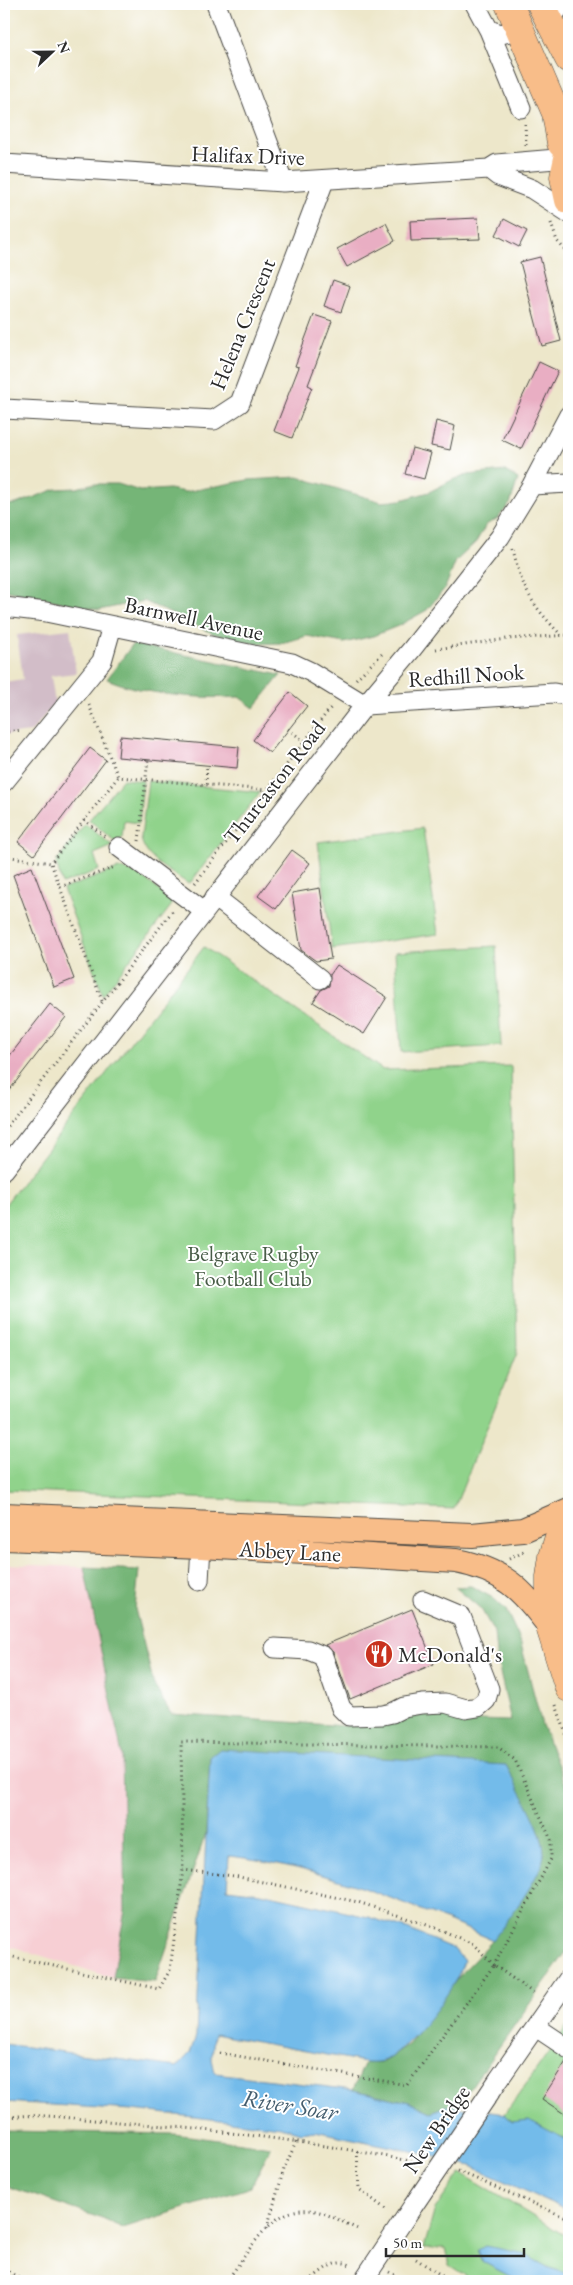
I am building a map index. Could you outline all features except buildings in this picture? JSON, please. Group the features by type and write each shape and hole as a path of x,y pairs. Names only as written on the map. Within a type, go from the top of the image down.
{"highway":[{"path":"509,4 556,113 561,143 569,154 564,177 569,200"},
{"path":"551,10 569,59"},
{"path":"569,1516 559,1537 550,1577 550,1627 569,1688"}],"main road":[{"name":"Abbey Lane","path":"4,1515 472,1535 523,1530 569,1510"},
{"name":"Abbey Lane","path":"4,1538 201,1546 456,1561 481,1566 496,1573 519,1591 550,1627"}],"street":[{"path":"216,4 283,182"},
{"path":"475,4 521,108"},
{"path":"488,30 501,34 520,29"},
{"name":"Halifax Drive","path":"4,164 283,182 489,170 497,164 569,154"},
{"path":"489,170 498,176 532,189 569,213"},
{"name":"Helena Crescent","path":"4,409 214,420 240,403 324,181"},
{"name":"Thurcaston Road","path":"4,1170 364,705 412,649 500,537 532,485 569,415"},
{"path":"532,485 569,483"},
{"name":"Barnwell Avenue","path":"4,607 46,612 292,662 364,705"},
{"path":"4,782 102,661 112,626"},
{"name":"Redhill Nook","path":"364,705 554,693 569,696"},
{"path":"119,847 210,904 320,979"},
{"path":"199,1581 201,1546"},
{"path":"275,1648 308,1650 324,1656 341,1708 349,1716 383,1715 404,1707 422,1704 445,1703 466,1709 478,1707 486,1700 489,1689 461,1616 423,1600"},
{"name":"New Bridge","path":"365,2279 569,1978"},
{"path":"536,2027 569,2049"}],"path":[{"path":"500,537 513,549 519,579 540,613 562,636"},
{"path":"412,649 442,649 507,639 569,635"},
{"path":"81,687 118,776"},
{"path":"4,698 7,732 38,728 44,733"},
{"path":"288,730 304,741"},
{"path":"206,784 207,765"},
{"path":"84,820 119,847"},
{"path":"4,856 51,863"},
{"path":"4,1955 159,1989 170,1970 183,1870 180,1742 498,1747 515,1760 551,1840 551,1859 494,1965 407,2085 220,2053"},
{"path":"183,1870 234,1876 358,1902 439,1929 473,1944 494,1965 550,2004"},
{"path":"4,2118 48,2118 138,2124 297,2140 427,2165"},
{"path":"267,2229 284,2169 297,2140"},
{"path":"357,2151 359,2189 387,2210"},
{"path":"453,2170 498,2187 569,2219"},
{"path":"227,2281 267,2229 285,2215 303,2210 320,2213 360,2230"},
{"path":"416,2259 450,2281"},
{"path":"309,2281 330,2265 341,2263 348,2264 365,2279"},
{"path":"4,2270 27,2281"},
{"path":"397,2276 406,2281"}],"shaded area":[{"path":"70,629 76,673 51,676 55,703 31,732 4,735 4,682 23,679 17,635"},
{"path":"4,1564 84,1567 122,1755 125,1910 113,1978 4,1944"}],"green space":[{"path":"505,471 518,479 510,504 498,518 486,525 476,542 456,561 445,588 427,610 398,626 373,636 344,643 307,636 282,643 254,644 214,634 144,601 99,610 4,590 4,505 16,504 56,489 77,488 91,484 118,484 140,491 169,489 185,492 248,480 298,477 382,502 401,500 429,492 452,480 468,475"},
{"path":"133,644 281,675 254,708 239,697 172,695 138,689 107,679"},
{"path":"123,779 143,781 139,823 124,821 122,837 117,843 89,820"},
{"path":"148,781 260,792 191,882 187,883 153,859 143,846 141,838"},
{"path":"85,824 113,846 94,854 99,870 62,884 56,862"},
{"path":"423,828 438,934 332,949 318,842"},
{"path":"118,869 139,875 171,900 171,906 103,995 63,889"},
{"path":"496,946 501,1046 401,1052 395,952"},
{"name":"Belgrave Rugby Football Club","path":"204,947 383,1070 511,1066 517,1353 454,1509 4,1490 4,1206"},
{"path":"84,1567 139,1570 135,1609 154,1685 171,1714 346,1726 353,1722 402,1720 415,1714 453,1709 478,1720 511,1721 496,1655 494,1632 481,1609 455,1587 471,1586 493,1598 506,1610 520,1640 542,1725 569,1793 569,1948 456,2108 446,2106 431,2112 409,2102 353,2090 365,2062 383,2062 409,2044 460,1975 493,1940 533,1882 544,1855 540,1833 506,1765 210,1757 206,1833 155,1982 113,1978 125,1910 122,1755"},
{"path":"569,2023 569,2141 529,2121 512,2122 505,2114"},
{"path":"4,2132 174,2134 271,2147 251,2187 123,2228 100,2218 4,2185"},
{"path":"461,2173 569,2238 569,2274 549,2268 521,2253 483,2262 519,2281 463,2281 466,2276 449,2265 445,2248 424,2248 435,2209"}],"water":[{"name":"River Soar","path":"220,1749 506,1765 535,1820 543,1843 544,1853 538,1873 531,1885 493,1940 396,1900 331,1877 263,1861 229,1856 227,1889 261,1893 368,1917 407,1929 454,1949 464,1961 452,1986 431,2016 407,2043 383,2061 365,2062 214,2034 212,2059 215,2073 353,2090 409,2102 431,2112 446,2106 505,2114 512,2122 529,2120 569,2141 569,2211 471,2166 416,2152 315,2131 301,2133 281,2127 133,2110 4,2102 4,2044 177,2067 190,2053 196,2036 210,1757"},
{"path":"485,2246 522,2253 549,2268 569,2274 569,2281 519,2281 483,2262 478,2250"}],"place":[{"name":"McDonald's","path":"379,1654"}]}
